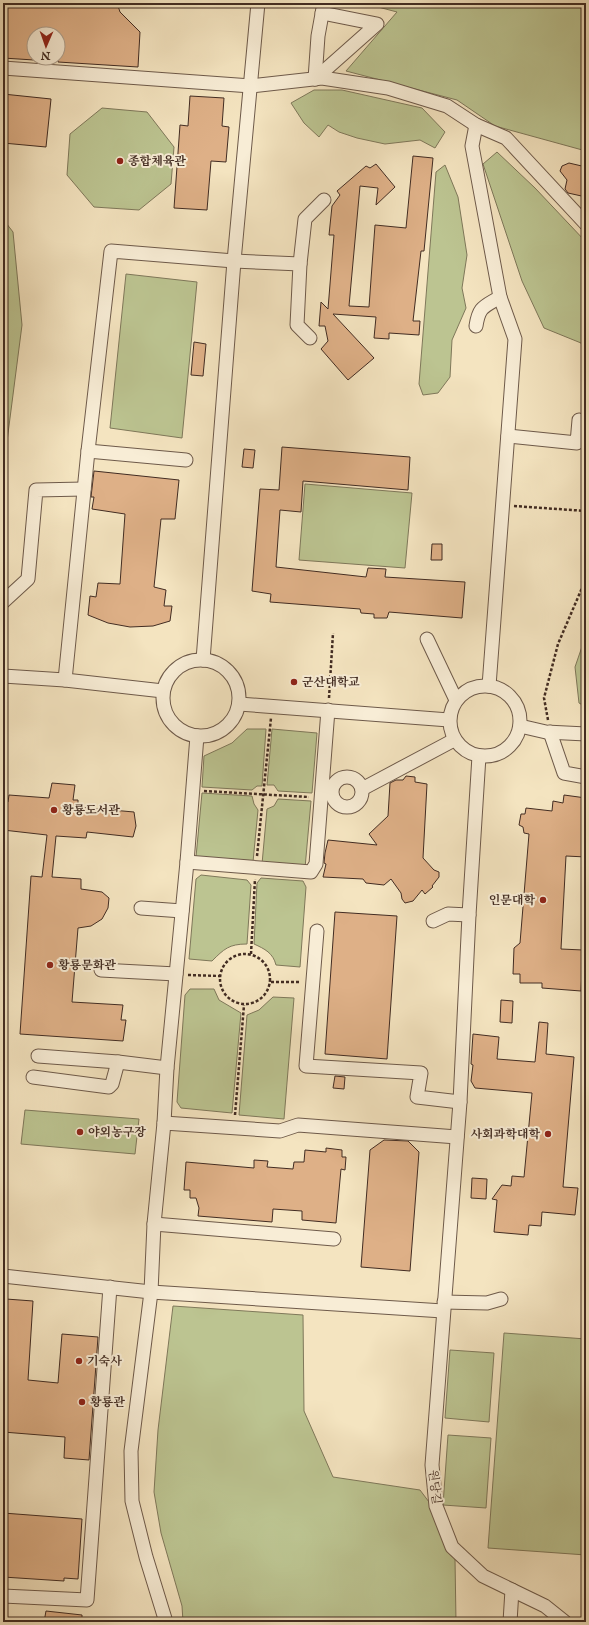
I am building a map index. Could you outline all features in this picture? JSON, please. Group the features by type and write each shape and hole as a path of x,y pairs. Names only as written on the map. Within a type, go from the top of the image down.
{"lane":[{"path":"203,660 234,262 258,3"},
{"path":"323,8 377,24 315,79 318,36 323,8"},
{"path":"3,68 251,86 322,78 388,88 446,106 476,125 506,138 586,224"},
{"path":"476,125 472,146 500,297 515,339 489,686"},
{"path":"310,338 297,325 300,264 305,219 324,200"},
{"path":"64,680 111,251 234,262 300,264"},
{"path":"476,326 478,313 484,307 500,297"},
{"path":"508,436 577,443 579,420"},
{"path":"88,451 186,460"},
{"path":"3,602 28,579 36,490 84,489"},
{"path":"426,639 456,700"},
{"path":"203,660 215,663 226,670 234,679 238,691 239,704 229,724 220,731 209,736 197,736 185,733 174,726 167,716 163,704 163,692 167,681 173,672 182,665 192,661 203,660"},
{"path":"3,676 64,680 163,692"},
{"path":"489,686 497,688 508,694 515,703 520,714 520,726 517,737 511,746 501,753 491,757 469,754 461,748 454,740 450,730 449,720 451,710 456,700 464,692 474,688 489,686"},
{"path":"239,704 272,705 449,720"},
{"path":"187,862 256,869 311,872 316,864 328,710"},
{"path":"520,726 550,732 586,734"},
{"path":"550,732 564,773 586,777"},
{"path":"166,1622 146,1557 132,1500 131,1451 151,1292 154,1224 197,736"},
{"path":"362,789 454,740"},
{"name":"원당길","path":"479,756 469,915 460,1102 432,1465 436,1506 452,1547 483,1576 544,1606 565,1622"},
{"path":"141,908 182,911"},
{"path":"433,921 448,914 469,915"},
{"path":"317,931 306,1066 421,1073 418,1097 460,1102"},
{"path":"101,970 176,974"},
{"path":"38,1056 118,1062 167,1068"},
{"path":"33,1077 109,1086 112,1084 118,1062"},
{"path":"164,1123 280,1132 298,1126 457,1137"},
{"path":"154,1224 334,1239"},
{"path":"3,1276 151,1292 444,1307 487,1303 501,1299"},
{"path":"3,1596 87,1600 110,1287"},
{"path":"510,1622 512,1590"}],"path":[{"path":"502,505 586,511"},
{"path":"550,732 544,698 558,644 585,581"},
{"path":"328,710 333,633"},
{"path":"251,954 256,869 272,705"},
{"path":"193,790 321,798"},
{"path":"251,954 265,962 269,969 271,982 267,993 261,999 254,1003 244,1005 230,999 224,993 220,976 222,968 227,961 234,956 251,954"},
{"path":"176,974 220,976"},
{"path":"271,982 313,983"},
{"path":"233,1128 244,1005"}],"green space":[{"path":"363,3 564,3 586,8 586,151 495,126 457,100 346,71 397,12"},
{"path":"314,90 342,90 422,108 445,132 435,148 420,140 385,144 357,138 339,132 328,125 319,137 304,123 291,103"},
{"name":"종합체육관","path":"102,108 147,112 174,147 171,184 139,210 94,207 67,175 70,134"},
{"path":"497,152 535,188 586,242 586,354 581,343 544,328 522,281 483,164"},
{"path":"445,165 458,197 467,255 462,288 466,308 452,340 450,377 438,393 423,395 419,384 436,172"},
{"path":"3,219 13,232 22,325 6,449 3,457"},
{"path":"126,274 197,282 182,438 110,428"},
{"path":"305,484 412,493 405,568 299,560"},
{"path":"586,635 586,707 579,703 575,667"},
{"path":"247,729 266,729 262,786 257,786 252,790 202,787 204,756 232,743"},
{"path":"272,729 317,733 312,793 278,791 274,785 267,785"},
{"path":"202,793 252,796 254,804 258,810 253,862 196,857"},
{"path":"278,799 311,801 305,868 262,864 267,809 274,806"},
{"path":"201,875 247,880 251,885 247,944 231,946 220,953 212,961 189,959 196,879"},
{"path":"261,878 303,881 306,887 300,967 276,965 273,957 268,952 254,944 257,883"},
{"path":"190,989 214,989 219,1000 241,1013 232,1113 181,1108 177,1102 185,995"},
{"path":"273,997 294,998 284,1119 239,1115 247,1015 259,1010"},
{"name":"야외농구장","path":"25,1110 139,1119 135,1154 21,1144"},
{"path":"173,1306 303,1315 304,1411 333,1477 420,1490 429,1502 455,1559 456,1622 183,1622 182,1606 161,1533 154,1492 158,1430"},
{"path":"504,1333 586,1339 586,1555 488,1548"},
{"path":"450,1350 494,1353 489,1422 445,1418"},
{"path":"448,1435 491,1438 486,1508 443,1505"}],"building":[{"path":"3,3 117,3 120,12 140,32 138,67 66,62 66,26 26,26 26,59 3,58"},
{"path":"3,94 51,99 46,147 3,143"},
{"path":"190,96 224,98 222,126 229,127 226,162 211,161 207,210 174,208 180,125 188,126"},
{"path":"413,156 433,158 424,251 421,251 413,321 420,321 419,335 389,333 389,339 374,338 376,317 333,314 374,358 348,380 321,349 328,341 325,326 319,326 321,302 328,309 334,235 329,235 332,206 340,195 337,191 366,166 370,168 376,164 395,187 376,205 378,188 360,186 349,306 369,307 375,225 406,228"},
{"path":"569,163 586,167 586,197 568,193 565,189 567,180 560,171 562,166"},
{"path":"194,342 206,344 203,376 191,375"},
{"path":"282,447 410,457 408,490 303,481 301,512 280,510 276,567 366,577 368,568 386,569 385,577 465,582 462,618 389,612 387,618 374,618 374,614 361,613 360,609 270,602 271,594 252,591 260,489 279,490"},
{"path":"244,449 255,450 253,468 242,467"},
{"path":"94,471 179,480 175,519 161,519 154,587 166,590 164,606 172,606 170,621 153,626 130,627 108,623 88,615 90,596 96,597 98,583 120,584 125,514 92,509 94,497 91,497"},
{"path":"432,544 442,544 442,560 431,560"},
{"path":"406,776 415,777 415,782 427,784 423,858 434,870 439,872 439,877 432,886 433,887 425,894 422,890 413,901 405,903 402,899 401,893 391,879 384,885 366,883 363,879 323,877 326,864 324,863 325,853 328,840 377,845 369,834 388,816 390,783 396,780 403,780"},
{"name":"황룡문화관","path":"52,783 75,785 73,800 78,800 78,807 134,812 136,826 133,837 87,832 86,838 56,836 52,877 81,879 81,889 102,892 109,898 108,908 102,919 91,926 78,928 72,1002 123,1005 121,1020 126,1020 123,1041 20,1034 31,876 42,877 47,835 3,830 3,802 8,802 9,795 49,798"},
{"name":"인문대학","path":"564,795 586,798 586,857 566,856 561,949 583,950 581,991 542,988 542,983 520,983 520,974 513,974 514,948 520,943 529,834 524,833 523,827 519,825 521,814 525,814 526,808 552,811 553,801 563,803"},
{"path":"335,912 397,916 387,1059 325,1054"},
{"path":"501,1000 513,1001 512,1023 500,1022"},
{"name":"사회과학대학","path":"539,1022 548,1023 546,1054 574,1057 563,1187 578,1188 575,1215 542,1212 541,1226 529,1225 528,1235 494,1232 497,1200 492,1199 502,1185 511,1186 512,1176 524,1177 532,1093 475,1088 471,1081 473,1065 471,1064 473,1034 499,1037 497,1059 535,1062"},
{"path":"335,1076 345,1077 344,1089 333,1088"},
{"path":"384,1140 408,1141 419,1152 410,1271 361,1267 370,1150"},
{"path":"326,1148 342,1150 342,1157 346,1157 345,1170 341,1169 336,1223 302,1220 302,1211 273,1209 272,1222 198,1216 199,1208 196,1198 190,1198 190,1190 184,1190 186,1162 254,1168 254,1160 268,1161 267,1167 293,1169 294,1162 304,1162 305,1150 326,1152"},
{"path":"472,1178 487,1179 486,1199 471,1198"},
{"name":"기숙사","path":"6,1299 33,1301 28,1380 58,1383 62,1334 98,1337 89,1460 64,1458 65,1437 3,1432 3,1341"},
{"path":"3,1513 82,1519 78,1579 64,1578 64,1581 3,1577"},
{"path":"46,1611 82,1615 82,1622 44,1622"}],"place":[{"name":"종합체육관","path":"120,161"},
{"name":"군산대학교","path":"294,682"},
{"name":"황룡도서관","path":"54,810"},
{"name":"인문대학","path":"543,900"},
{"name":"황룡문화관","path":"50,965"},
{"name":"야외농구장","path":"80,1132"},
{"name":"사회과학대학","path":"548,1134"},
{"name":"기숙사","path":"79,1361"},
{"name":"황룡관","path":"82,1402"}]}
